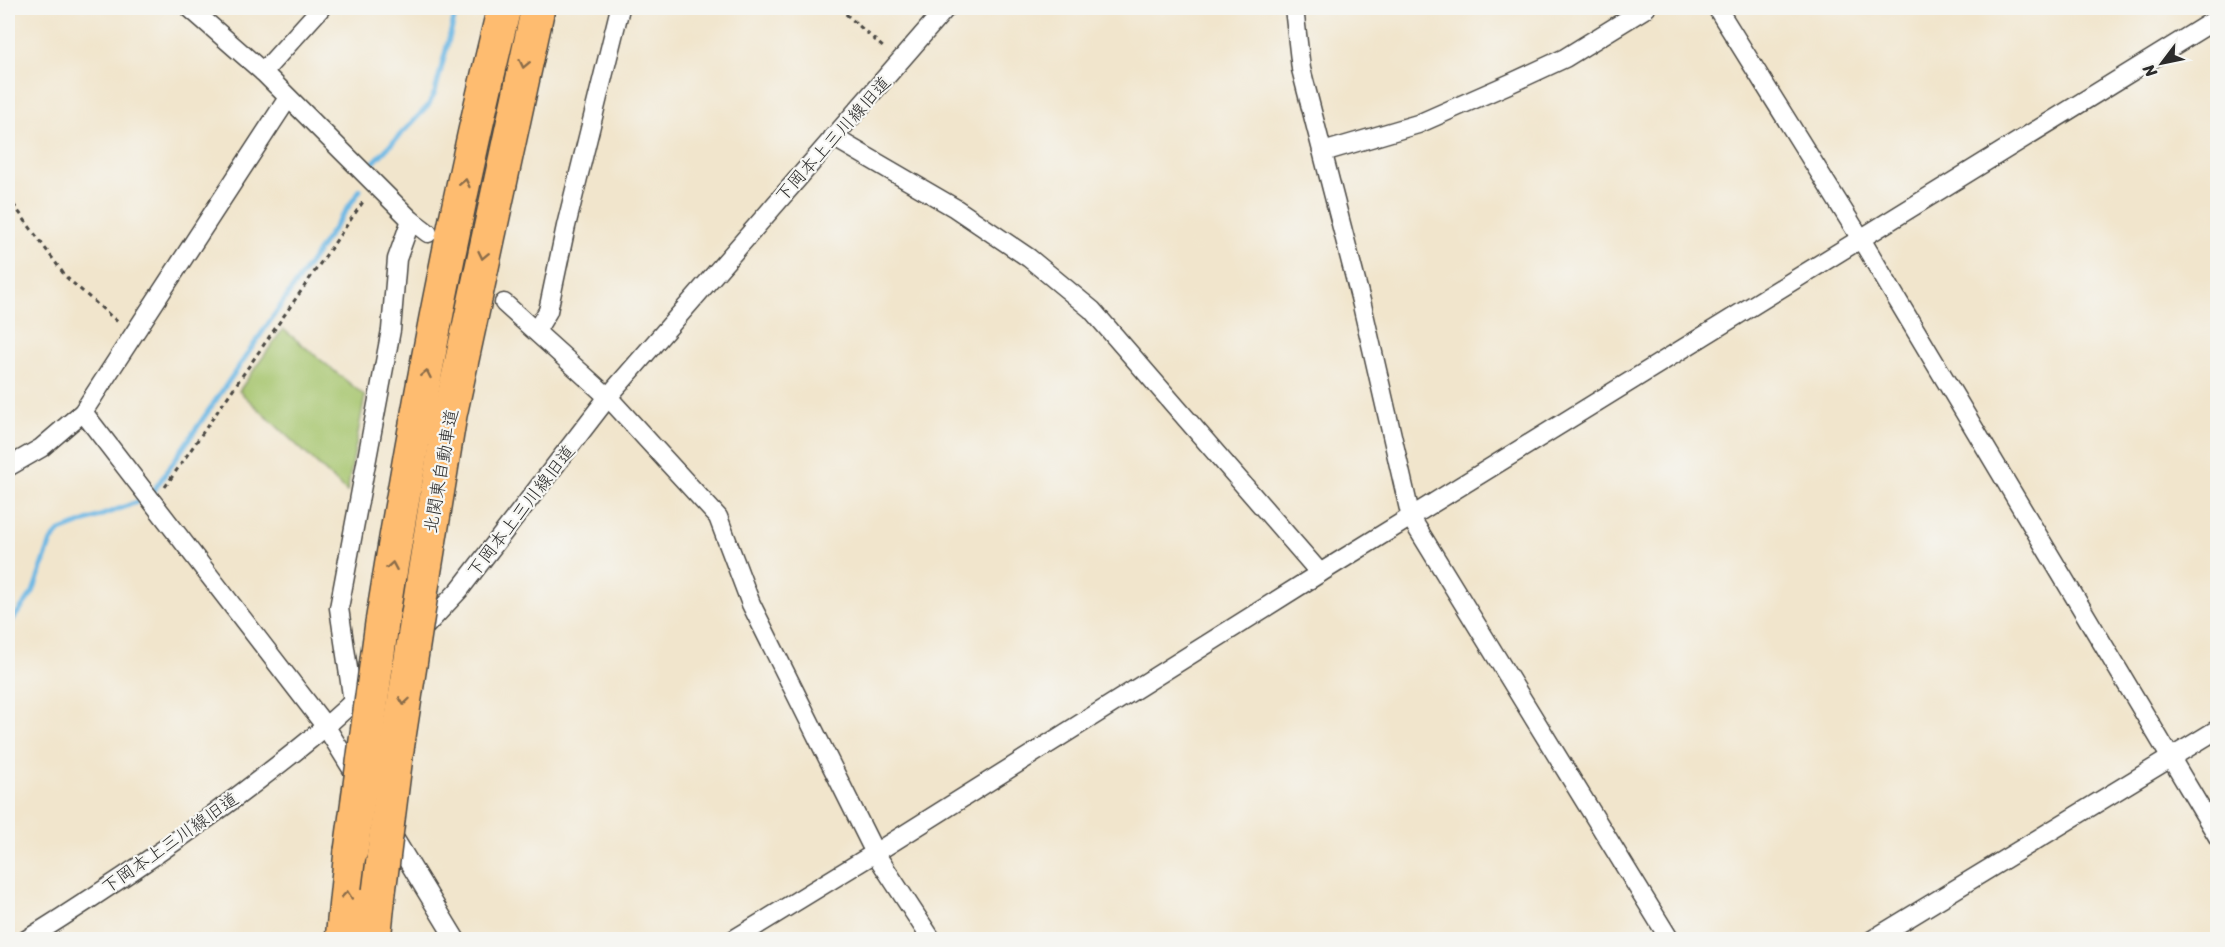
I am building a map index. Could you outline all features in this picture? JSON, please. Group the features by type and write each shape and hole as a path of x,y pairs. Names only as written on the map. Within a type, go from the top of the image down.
{"highway":[{"name":"北関東自動車道","path":"342,939 351,851 382,623 419,410 452,240 504,8"},
{"name":"北関東自動車道","path":"374,939 397,744 450,415 538,8"}],"street":[{"path":"190,8 262,72 411,220 428,233"},
{"path":"262,72 321,8"},
{"path":"536,331 549,311 566,226 620,8"},
{"name":"下岡本上三川線旧道","path":"26,939 138,868 226,805 326,727 353,702 460,589 608,397 946,8"},
{"path":"1294,8 1301,69 1362,305 1412,518 1670,939"},
{"path":"1323,152 1418,124 1511,83 1565,58 1646,8"},
{"path":"1717,8 1861,239 2217,837"},
{"path":"733,939 875,853 1320,573 2217,18"},
{"path":"8,467 41,448 83,412 288,99"},
{"path":"833,137 955,208 1029,258 1092,310 1320,573"},
{"path":"353,702 339,608 391,330 397,259 411,220"},
{"path":"504,303 608,397 718,517 751,604 875,853 932,939"},
{"path":"83,412 326,727 456,939"},
{"path":"1872,939 2217,729"}],"path":[{"path":"839,8 900,63"},
{"path":"153,503 374,184"},
{"path":"8,197 66,277 133,335"}],"green space":[{"path":"283,329 365,396 347,492 239,391"}],"waterway":[{"path":"372,164 428,106 435,92 457,8"},
{"path":"152,493 360,190"},
{"path":"8,626 33,592 51,541 60,531 145,499"}]}
